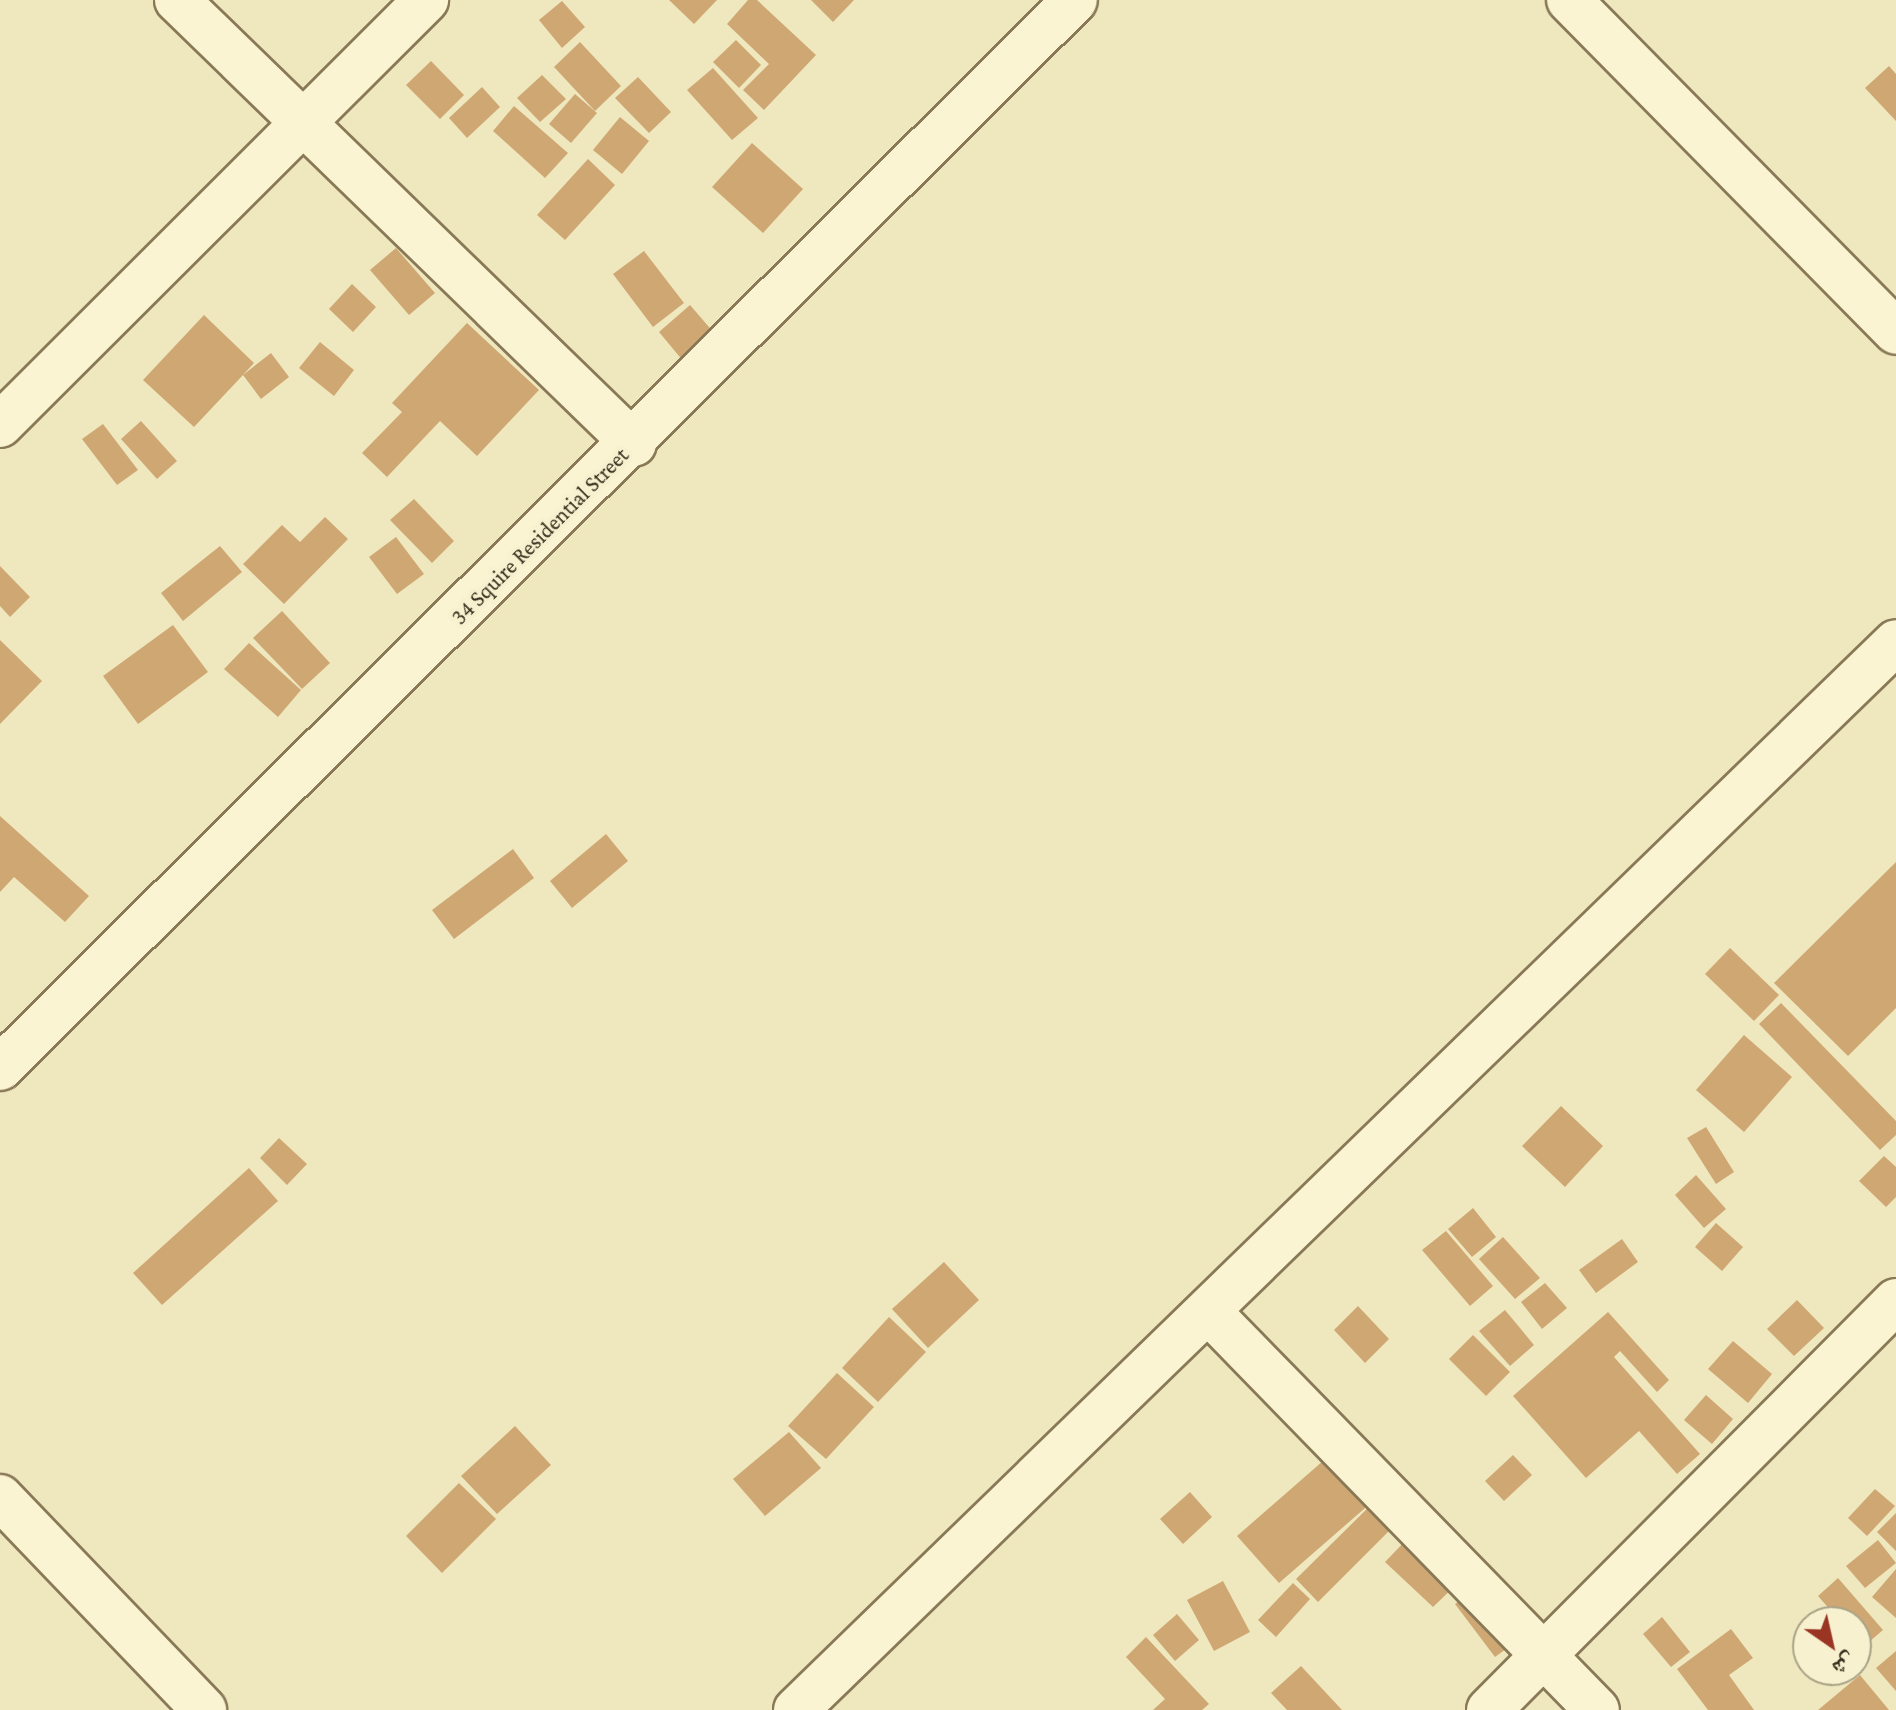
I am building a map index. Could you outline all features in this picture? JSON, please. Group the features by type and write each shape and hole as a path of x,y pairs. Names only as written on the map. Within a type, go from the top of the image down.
{"street":[{"path":"177,0 301,125 634,444"},
{"path":"0,425 426,0"},
{"name":"34 Squire Residential Street","path":"0,1068 634,444 1075,0"},
{"path":"1569,0 1896,332"},
{"path":"796,1710 1896,642"},
{"path":"1489,1710 1896,1301"},
{"path":"1208,1311 1597,1710"},
{"path":"0,1497 192,1706"}],"building":[{"path":"669,0 717,0 694,24"},
{"path":"748,0 757,0 816,55 764,110 743,90 769,64 727,24"},
{"path":"811,0 854,0 833,22"},
{"path":"562,1 585,27 562,48 539,20"},
{"path":"736,40 761,65 739,88 713,62"},
{"path":"580,42 621,86 595,111 554,67"},
{"path":"431,61 464,95 440,119 406,85"},
{"path":"1889,66 1896,74 1896,121 1865,88"},
{"path":"713,68 758,118 732,140 687,90"},
{"path":"542,75 566,99 540,122 517,98"},
{"path":"638,77 671,112 649,133 615,98"},
{"path":"482,87 500,107 467,138 449,118"},
{"path":"575,94 597,113 571,143 549,124"},
{"path":"514,106 568,153 545,178 493,131"},
{"path":"620,117 649,141 622,174 593,150"},
{"path":"752,143 803,189 763,233 712,187"},
{"path":"588,159 615,185 565,240 537,215"},
{"path":"396,248 435,293 409,315 370,270"},
{"path":"644,251 684,303 653,327 613,274"},
{"path":"352,284 376,307 353,332 329,309"},
{"path":"690,305 715,334 684,362 659,332"},
{"path":"204,315 254,363 194,427 143,380"},
{"path":"467,323 539,390 477,456 440,421 387,477 362,453 402,412 392,403"},
{"path":"320,342 354,370 334,396 299,368"},
{"path":"271,353 289,377 261,399 243,375"},
{"path":"141,421 177,461 157,479 121,439"},
{"path":"103,424 138,470 117,485 82,439"},
{"path":"414,499 454,541 432,563 390,520"},
{"path":"325,517 348,539 284,604 243,564 282,525 300,542"},
{"path":"396,537 424,574 397,594 369,557"},
{"path":"220,546 242,572 183,621 161,593"},
{"path":"0,566 30,597 10,617 0,606"},
{"path":"282,611 330,663 302,689 253,638"},
{"path":"173,625 208,672 138,724 103,676"},
{"path":"0,640 42,681 0,724"},
{"path":"249,643 301,690 278,717 224,669"},
{"path":"0,816 89,896 65,922 14,877 0,892"},
{"path":"606,834 628,861 572,908 550,881"},
{"path":"513,849 534,878 454,939 432,910"},
{"path":"1896,862 1896,1008 1848,1056 1774,983"},
{"path":"1730,948 1779,995 1754,1021 1705,974"},
{"path":"1781,1003 1896,1121 1896,1135 1880,1150 1759,1024"},
{"path":"1744,1035 1792,1077 1744,1132 1696,1090"},
{"path":"1561,1106 1603,1146 1565,1187 1522,1146"},
{"path":"1706,1127 1734,1172 1716,1184 1687,1138"},
{"path":"279,1138 307,1164 287,1185 260,1158"},
{"path":"1884,1156 1896,1167 1896,1197 1886,1207 1859,1181"},
{"path":"249,1168 278,1201 162,1305 133,1273"},
{"path":"1696,1175 1726,1209 1704,1228 1675,1195"},
{"path":"1473,1208 1496,1237 1472,1257 1448,1229"},
{"path":"1716,1223 1743,1247 1722,1271 1695,1247"},
{"path":"1446,1231 1493,1286 1470,1306 1422,1250"},
{"path":"1503,1237 1540,1278 1515,1299 1479,1259"},
{"path":"1622,1239 1638,1262 1596,1293 1579,1270"},
{"path":"944,1262 979,1300 928,1348 892,1309"},
{"path":"1545,1283 1567,1308 1542,1329 1521,1302"},
{"path":"1797,1300 1824,1328 1794,1356 1767,1329"},
{"path":"1358,1306 1389,1339 1365,1363 1334,1330"},
{"path":"1505,1310 1534,1345 1510,1366 1479,1331"},
{"path":"1608,1312 1669,1380 1657,1392 1620,1351 1614,1357 1700,1454 1677,1474 1639,1431 1586,1478 1513,1396"},
{"path":"889,1317 926,1352 878,1402 842,1368"},
{"path":"1473,1335 1510,1372 1486,1396 1449,1359"},
{"path":"1733,1341 1772,1374 1748,1403 1708,1369"},
{"path":"837,1373 874,1407 826,1459 788,1426"},
{"path":"1706,1395 1733,1419 1712,1444 1684,1420"},
{"path":"515,1426 551,1465 497,1514 461,1476"},
{"path":"789,1432 821,1468 765,1516 733,1479"},
{"path":"1331,1454 1372,1502 1279,1583 1237,1536"},
{"path":"1513,1455 1532,1475 1504,1501 1485,1481"},
{"path":"459,1483 496,1519 442,1573 406,1536"},
{"path":"1875,1489 1895,1506 1867,1536 1848,1518"},
{"path":"1190,1492 1212,1517 1183,1544 1160,1519"},
{"path":"1382,1494 1403,1517 1318,1602 1296,1579"},
{"path":"1896,1513 1896,1551 1877,1532"},
{"path":"1409,1537 1458,1583 1433,1607 1385,1562"},
{"path":"1878,1540 1896,1563 1865,1588 1846,1566"},
{"path":"1896,1569 1896,1618 1872,1597"},
{"path":"1838,1578 1862,1606 1827,1606 1818,1596"},
{"path":"1223,1581 1250,1632 1214,1651 1187,1600"},
{"path":"1293,1583 1310,1599 1276,1637 1258,1620"},
{"path":"1478,1588 1517,1641 1495,1657 1455,1604"},
{"path":"1177,1614 1199,1640 1175,1661 1153,1635"},
{"path":"1662,1617 1690,1652 1671,1667 1643,1634"},
{"path":"1872,1617 1883,1630 1872,1639"},
{"path":"1731,1629 1753,1658 1729,1675 1754,1710 1708,1710 1677,1669"},
{"path":"1146,1637 1209,1704 1202,1710 1153,1710 1165,1699 1126,1657"},
{"path":"1896,1651 1896,1691 1876,1668"},
{"path":"1301,1666 1342,1710 1287,1710 1271,1693"},
{"path":"1847,1686 1869,1686 1889,1710 1818,1710"}]}
